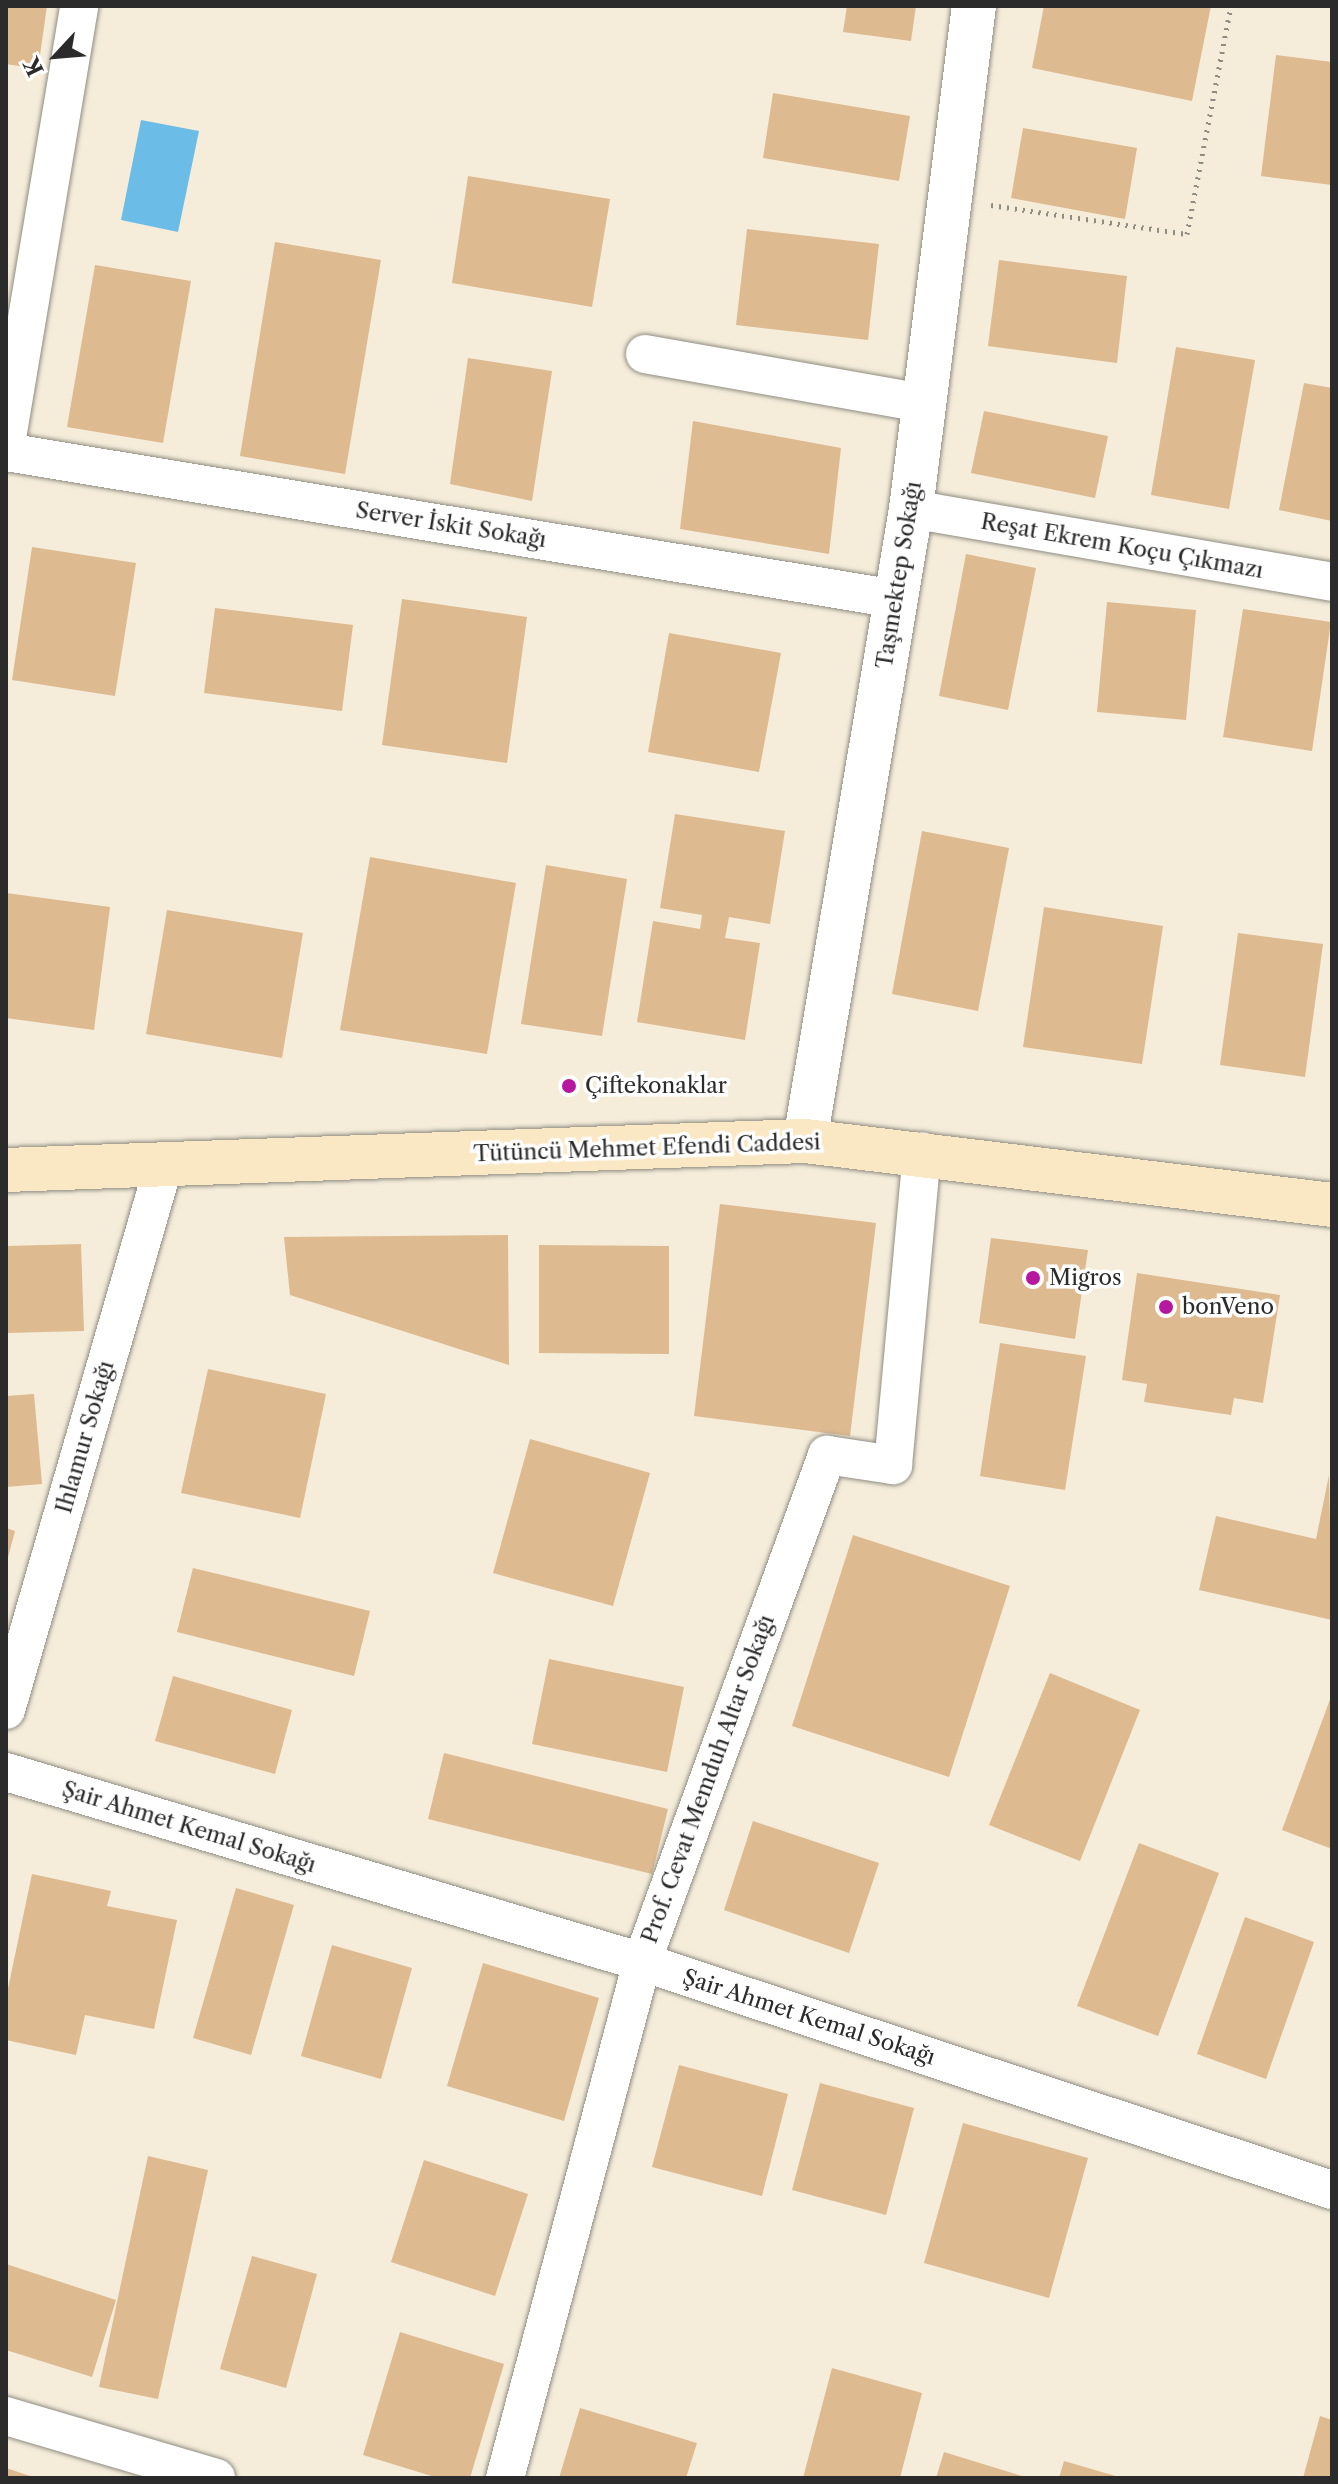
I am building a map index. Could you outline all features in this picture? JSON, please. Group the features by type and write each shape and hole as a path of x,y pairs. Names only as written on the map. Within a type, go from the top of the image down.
{"main road":[{"name":"Tütüncü Mehmet Efendi Caddesi","path":"6,1170 805,1141 922,1151 1332,1205"}],"street":[{"path":"6,444 79,6"},
{"name":"Taşmektep Sokağı","path":"805,1141 911,509 974,6"},
{"path":"645,354 924,403"},
{"name":"Server İskit Sokağı","path":"6,452 896,599"},
{"name":"Reşat Ekrem Koçu Çıkmazı","path":"911,509 1332,582"},
{"name":"Prof. Cevat Memduh Altar Sokağı","path":"505,2478 642,1962 827,1455 893,1465 922,1151"},
{"name":"Ihlamur Sokağı","path":"6,1710 164,1164"},
{"name":"Şair Ahmet Kemal Sokağı","path":"6,1772 642,1962 1332,2190"},
{"path":"6,2416 216,2478"}],"path":[{"path":"950,199 1187,234 1231,6"}],"water":[{"path":"141,120 199,131 178,232 121,220"}],"building":[{"path":"6,6 47,6 38,69 6,64"},
{"path":"847,6 916,6 911,41 843,32"},
{"path":"1044,6 1211,6 1192,101 1032,68"},
{"path":"1276,55 1332,62 1332,185 1261,176"},
{"path":"773,93 910,116 899,181 763,158"},
{"path":"1023,128 1137,148 1125,219 1011,198"},
{"path":"468,176 610,199 592,307 452,283"},
{"path":"747,229 879,244 868,340 736,325"},
{"path":"275,242 381,260 345,474 240,456"},
{"path":"999,260 1127,276 1117,363 988,346"},
{"path":"95,265 191,281 163,443 67,427"},
{"path":"1176,347 1255,360 1229,509 1151,495"},
{"path":"468,358 552,371 532,501 450,484"},
{"path":"1304,383 1332,388 1332,521 1279,510"},
{"path":"984,411 1108,436 1095,498 971,473"},
{"path":"693,421 841,448 829,554 680,529"},
{"path":"32,547 136,563 115,696 12,680"},
{"path":"966,554 1036,568 1008,710 939,696"},
{"path":"402,599 527,617 507,763 382,745"},
{"path":"1107,602 1196,610 1186,720 1097,712"},
{"path":"215,608 353,625 342,711 204,693"},
{"path":"1243,609 1331,622 1312,751 1223,737"},
{"path":"669,633 781,653 759,772 648,752"},
{"path":"675,814 785,831 770,924 729,917 725,938 760,943 745,1040 637,1022 653,921 700,929 702,915 660,908"},
{"path":"922,831 1009,848 978,1011 892,994"},
{"path":"370,857 516,883 487,1054 340,1030"},
{"path":"546,865 627,879 602,1036 521,1024"},
{"path":"6,893 110,907 94,1030 6,1018"},
{"path":"1044,907 1163,926 1142,1064 1023,1047"},
{"path":"167,910 303,933 282,1058 146,1034"},
{"path":"1238,933 1323,944 1305,1077 1220,1065"},
{"path":"720,1204 876,1223 850,1436 694,1416"},
{"path":"508,1235 509,1365 290,1295 284,1237"},
{"path":"991,1238 1088,1250 1075,1339 979,1323"},
{"path":"81,1244 84,1331 6,1333 6,1246"},
{"path":"539,1245 669,1246 669,1354 539,1353"},
{"path":"1137,1273 1280,1295 1263,1403 1234,1398 1231,1415 1144,1402 1147,1384 1122,1380"},
{"path":"1000,1343 1086,1356 1065,1490 980,1476"},
{"path":"208,1369 326,1394 300,1518 181,1493"},
{"path":"34,1394 42,1484 6,1487 6,1396"},
{"path":"530,1439 650,1473 613,1606 493,1573"},
{"path":"1329,1475 1332,1620 1199,1590 1216,1516 1316,1539"},
{"path":"6,1528 15,1531 7,1561 6,1561"},
{"path":"853,1535 1010,1586 949,1777 792,1726"},
{"path":"193,1568 370,1611 354,1676 177,1632"},
{"path":"549,1659 684,1687 667,1772 532,1744"},
{"path":"1050,1673 1140,1710 1080,1861 989,1825"},
{"path":"173,1676 292,1710 275,1774 155,1741"},
{"path":"1332,1694 1332,1849 1282,1830"},
{"path":"444,1753 668,1809 652,1874 428,1819"},
{"path":"753,1821 879,1863 849,1953 724,1910"},
{"path":"1139,1843 1219,1873 1158,2036 1077,2006"},
{"path":"32,1874 111,1891 107,1906 177,1920 154,2029 85,2015 76,2055 6,2040 6,1998"},
{"path":"236,1888 294,1905 251,2055 193,2038"},
{"path":"1245,1917 1314,1942 1266,2079 1197,2054"},
{"path":"332,1945 412,1968 381,2079 301,2056"},
{"path":"483,1963 599,1998 564,2121 447,2086"},
{"path":"679,2065 788,2094 762,2196 652,2167"},
{"path":"820,2083 914,2108 886,2215 792,2190"},
{"path":"963,2123 1088,2158 1049,2298 924,2263"},
{"path":"148,2156 208,2170 158,2399 99,2387"},
{"path":"424,2160 528,2194 495,2296 391,2262"},
{"path":"252,2256 317,2274 286,2388 220,2369"},
{"path":"6,2264 116,2300 92,2377 6,2350"},
{"path":"400,2332 504,2364 470,2478 438,2478 363,2455"},
{"path":"832,2368 922,2393 900,2478 803,2478"},
{"path":"580,2408 697,2443 686,2478 559,2478"},
{"path":"1320,2416 1332,2420 1332,2478 1303,2478"},
{"path":"944,2452 1025,2477 1025,2478 936,2478"},
{"path":"1064,2461 1119,2477 1119,2478 1059,2478"},
{"path":"6,2468 33,2477 33,2478 6,2478"}],"place":[{"name":"Çiftekonaklar","path":"569,1086"},
{"name":"Migros","path":"1033,1278"},
{"name":"bonVeno","path":"1166,1307"}]}
